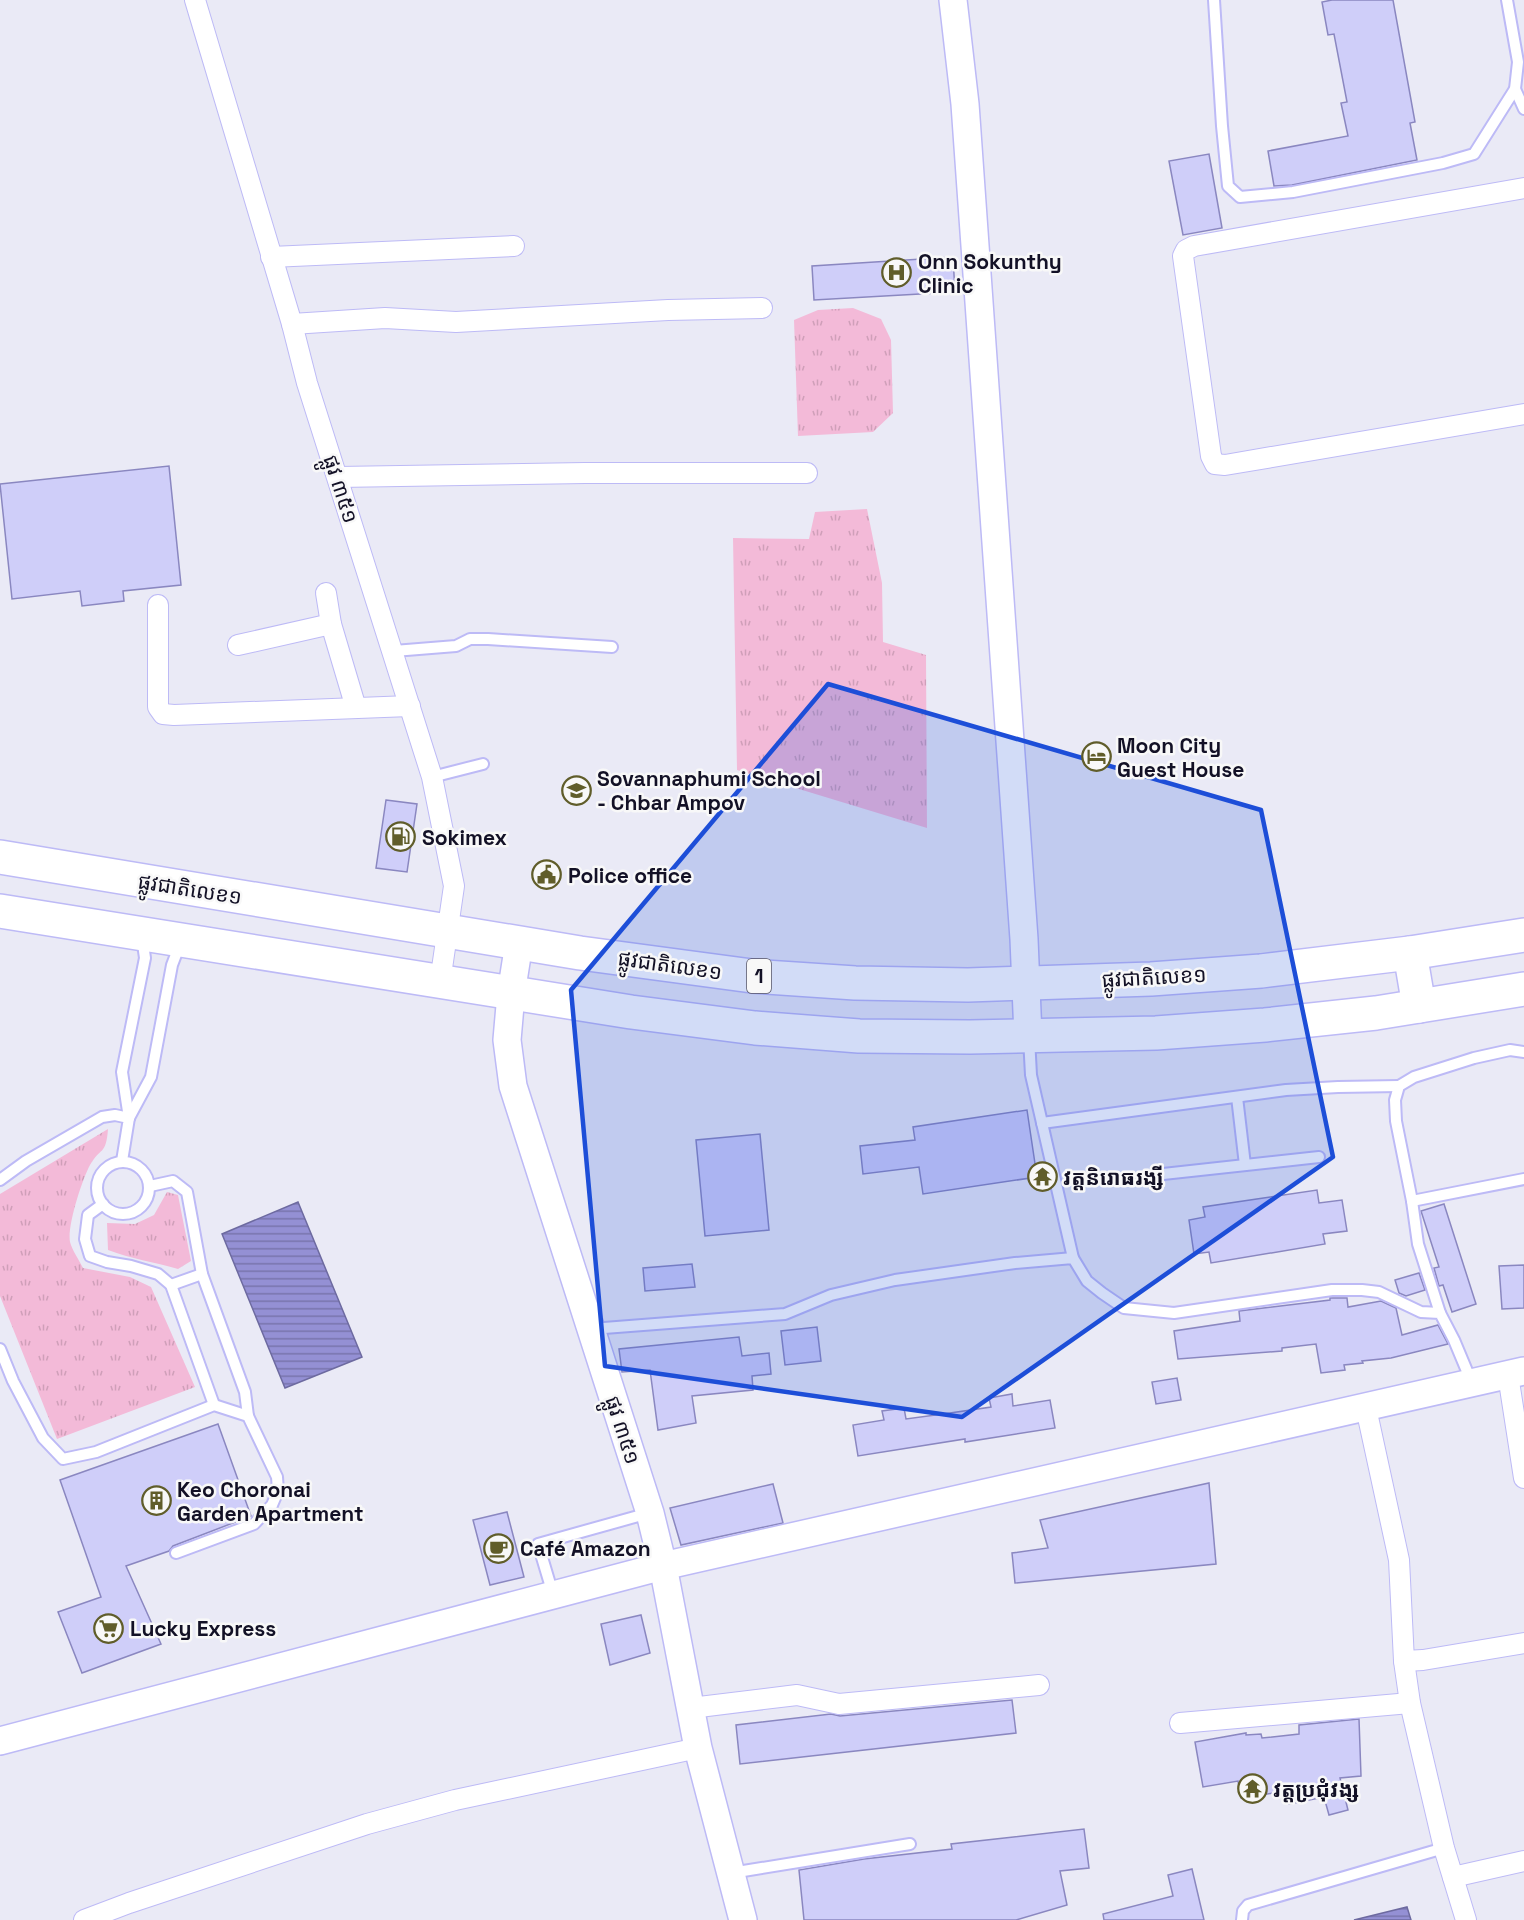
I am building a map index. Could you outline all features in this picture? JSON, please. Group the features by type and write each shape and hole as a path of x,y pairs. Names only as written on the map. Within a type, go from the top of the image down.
{"highway":[{"name":"ផ្លូវជាតិលេខ១","path":"0,857 580,953 752,976 855,983 968,985 1151,979 1261,971 1410,953 1524,935"},
{"path":"0,911 631,1012 755,1028 859,1036 1156,1033 1265,1025 1419,1006 1524,989"},
{"path":"1410,953 1419,1006"}],"street":[{"name":"ផ្លូវ ៣៥១","path":"195,0 292,324 307,383 432,777 454,886 440,982"},
{"path":"953,0 965,104 1028,1036"},
{"path":"1524,188 1194,246 1186,250 1183,256 1211,456 1215,464 1225,465 1524,414"},
{"path":"272,257 514,246"},
{"path":"292,324 385,318 456,322 668,310 762,308"},
{"path":"338,477 585,473 807,473"},
{"path":"326,593 331,624 356,708"},
{"path":"158,606 158,707 163,714 410,706"},
{"path":"238,645 331,624"},
{"name":"ផ្លូវ ៣៥១","path":"519,943 507,1040 513,1086 650,1513 663,1566 698,1748 743,1920"},
{"path":"0,1741 663,1566 1516,1373 1524,1478"},
{"path":"1366,1408 1399,1560 1404,1661 1410,1703 1444,1848 1466,1920"},
{"path":"1404,1661 1423,1660 1524,1643"},
{"path":"691,1708 797,1695 839,1704 1039,1685"},
{"path":"1180,1723 1410,1703"},
{"path":"84,1920 140,1899 367,1824 454,1800 698,1748"},
{"path":"1453,1877 1524,1861"}],"lane":[{"path":"1214,0 1228,186 1240,197 1293,192 1443,163 1474,154 1515,89 1518,62 1507,0"},
{"path":"1515,89 1524,109"},
{"path":"393,651 456,646 470,639 612,647"},
{"path":"432,777 483,764"},
{"path":"123,1161 129,1118 123,1072 145,958 141,934"},
{"path":"129,1118 151,1077 172,965 181,940"},
{"path":"1028,1036 1031,1075 1073,1258 1087,1281 1124,1308 1174,1313 1332,1290 1362,1290 1379,1292 1421,1312 1440,1313"},
{"path":"1042,1123 1286,1090 1399,1086 1414,1077 1474,1058 1510,1050 1524,1052"},
{"path":"1399,1086 1395,1101 1396,1121 1418,1244 1440,1313 1472,1384"},
{"path":"1237,1097 1245,1165"},
{"path":"0,1180 26,1161 102,1117 115,1115 129,1118"},
{"path":"1154,1174 1319,1157"},
{"path":"123,1161 141,1168 148,1177 150,1186 148,1198 142,1206 130,1213 114,1212 103,1204 97,1190 98,1178 103,1170 111,1164 123,1161"},
{"path":"1412,1201 1524,1179"},
{"path":"150,1186 173,1181 187,1192 202,1274 244,1392 248,1416 277,1478 278,1491 272,1505 254,1524 176,1553"},
{"path":"103,1204 88,1215 85,1239 90,1256 158,1274 171,1285 214,1405"},
{"path":"591,1329 785,1314 831,1295 895,1280 1015,1263 1073,1258"},
{"path":"171,1285 202,1274"},
{"path":"0,1349 13,1381 43,1438 63,1459 96,1452 214,1405 248,1416"},
{"path":"554,1596 538,1544 650,1513"},
{"path":"730,1873 910,1844"},
{"path":"1242,1920 1243,1911 1248,1905 1444,1848"}],"highlighted area":[{"path":"828,684 1261,810 1333,1157 962,1417 605,1366 571,990"}],"green space":[{"path":"853,308 881,319 891,340 893,413 873,432 798,436 794,320 818,310"},
{"path":"867,509 882,583 883,642 926,655 927,828 737,770 733,538 809,539 815,512"},
{"path":"108,1129 104,1148 90,1165 79,1192 71,1225 71,1245 83,1268 130,1277 151,1287 195,1387 57,1439 0,1296 0,1194"},
{"path":"167,1192 178,1195 191,1261 178,1269 108,1250 107,1223 135,1224 154,1215"}],"shaded area":[{"path":"298,1202 362,1357 285,1388 222,1234"},
{"path":"1407,1907 1411,1920 1354,1920"}],"building":[{"path":"1393,0 1415,122 1410,123 1417,160 1292,185 1274,186 1268,151 1348,136 1341,103 1347,102 1334,34 1328,35 1322,2"},
{"path":"1209,154 1222,228 1183,235 1169,161"},
{"path":"953,257 955,292 814,300 812,266"},
{"path":"169,466 181,585 123,591 124,601 82,606 80,591 12,599 0,484"},
{"path":"386,800 417,804 407,872 376,868"},
{"path":"1027,1110 1037,1177 923,1194 919,1167 863,1174 860,1146 915,1140 913,1127"},
{"path":"760,1134 769,1230 705,1236 696,1140"},
{"path":"1317,1190 1319,1203 1342,1200 1347,1231 1323,1234 1325,1244 1211,1263 1209,1252 1194,1254 1189,1220 1205,1217 1203,1207"},
{"path":"1444,1204 1476,1304 1452,1312 1443,1285 1439,1286 1434,1268 1439,1267 1421,1211"},
{"path":"692,1264 695,1287 645,1291 643,1268"},
{"path":"1524,1265 1524,1308 1502,1309 1499,1266"},
{"path":"1419,1273 1425,1290 1406,1296 1399,1293 1395,1280"},
{"path":"1330,1298 1347,1298 1348,1307 1381,1301 1396,1308 1402,1335 1438,1325 1448,1344 1391,1358 1344,1365 1345,1370 1321,1373 1316,1344 1282,1348 1282,1351 1178,1359 1174,1331 1240,1321 1239,1311 1330,1300"},
{"path":"817,1327 821,1361 785,1365 781,1331"},
{"path":"739,1337 742,1356 769,1353 771,1374 752,1376 753,1390 692,1396 696,1423 658,1430 650,1370 622,1372 619,1349"},
{"path":"1177,1378 1181,1400 1156,1404 1152,1382"},
{"path":"1012,1394 1013,1406 1050,1400 1055,1428 858,1456 853,1425 884,1420 882,1411 904,1408 906,1419 991,1407 989,1398"},
{"name":"Keo Choronai Garden Apartment","path":"218,1424 251,1516 173,1546 169,1551 126,1566 161,1644 82,1673 58,1612 101,1597 60,1480"},
{"path":"1209,1483 1216,1564 1015,1583 1012,1553 1048,1548 1040,1520"},
{"path":"773,1484 783,1523 681,1545 670,1508"},
{"name":"Café Amazon","path":"507,1512 524,1577 490,1585 473,1520"},
{"path":"641,1615 650,1653 610,1665 601,1624"},
{"path":"1012,1700 1016,1733 740,1764 736,1725 831,1714 840,1716"},
{"path":"1359,1719 1361,1776 1340,1778 1348,1810 1329,1815 1324,1797 1289,1804 1286,1791 1241,1798 1238,1781 1203,1787 1195,1742 1246,1733 1246,1735 1261,1734 1262,1738 1299,1734 1299,1725"},
{"path":"1084,1829 1089,1868 1060,1871 1067,1905 1016,1920 804,1920 799,1870 864,1859 952,1849 951,1844"},
{"path":"1192,1869 1204,1920 1104,1920 1103,1914 1173,1896 1168,1875"}],"place":[{"name":"Onn Sokunthy Clinic","path":"897,273"},
{"name":"Moon City Guest House","path":"1096,757"},
{"name":"Sovannaphumi School - Chbar Ampov","path":"576,790"},
{"name":"Sokimex","path":"401,837"},
{"name":"Police office","path":"547,875"},
{"name":"វត្តនិរោធរង្សី","path":"1042,1177"},
{"name":"Keo Choronai Garden Apartment","path":"156,1501"},
{"name":"Café Amazon","path":"499,1548"},
{"name":"Lucky Express","path":"109,1628"},
{"name":"វត្តប្រជុំវង្ស","path":"1252,1789"}]}
